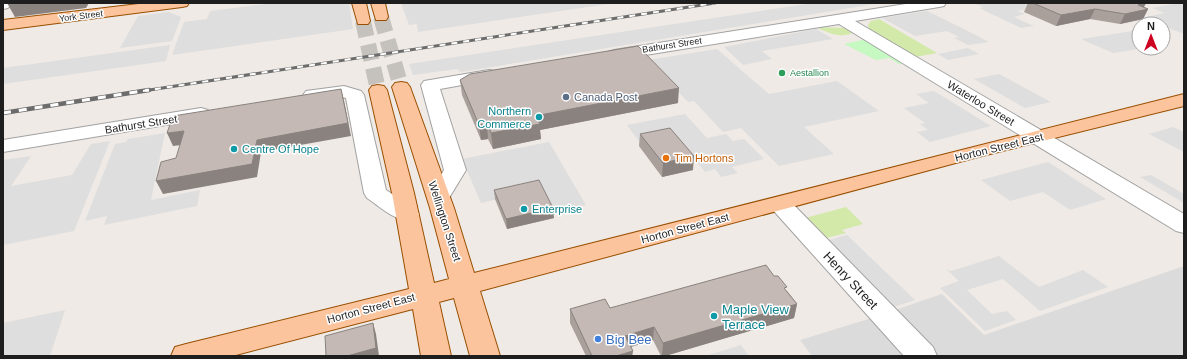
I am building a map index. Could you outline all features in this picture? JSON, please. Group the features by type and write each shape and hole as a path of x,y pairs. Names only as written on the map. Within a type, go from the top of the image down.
{"main road":[{"name":"York Street","path":"3,26 182,3"},
{"path":"359,3 363,21"},
{"name":"Wellington Street","path":"401,87 465,284 485,356"},
{"path":"378,90 407,214 436,356"},
{"name":"Horton Street East","path":"186,356 780,204 972,153 1184,100"}],"street":[{"name":"Bathurst Street","path":"598,57 939,3"},
{"name":"Waterloo Street","path":"840,18 1184,225"},
{"path":"438,198 456,170 430,85 507,72"},
{"path":"291,99 337,91 351,92 356,98 375,193 407,214"},
{"name":"Bathurst Street","path":"3,146 215,111"},
{"name":"Henry Street","path":"780,204 922,356"}],"shaded area":[{"path":"275,3 349,3 353,29 172,55 184,22 207,19 210,11"},
{"path":"401,3 615,3 418,32 417,24 409,25"},
{"path":"813,3 881,3 461,72 457,69 413,75 409,64"},
{"path":"1058,3 1017,11 1025,14 1014,17 1034,26 1021,28 979,8 984,7 975,4"},
{"path":"1184,3 1184,34 1171,29 1171,16 1151,16 1165,13 1152,8"},
{"path":"927,11 989,42 968,45 954,38 959,37 947,31 915,36 882,18"},
{"path":"169,12 181,17 172,41 120,48 138,16"},
{"path":"816,29 833,39 762,51 772,59 743,65 724,47"},
{"path":"1131,31 1131,50 1113,53 1081,39"},
{"path":"170,45 166,61 3,84 3,68"},
{"path":"968,48 979,54 948,60 938,54"},
{"path":"717,49 769,94 837,81 879,111 804,127 834,154 779,166 741,128 723,132 694,101 688,102 648,60"},
{"path":"999,74 1051,102 1025,108 974,79"},
{"path":"934,91 991,126 930,142 917,132 928,130 920,124 925,123 904,108 929,103 916,94"},
{"path":"685,114 707,138 726,134 733,141 744,139 764,159 732,167 738,173 721,177 715,169 705,172 676,137 641,144 627,125"},
{"path":"1173,127 1184,132 1184,152 1149,134"},
{"path":"165,133 151,200 200,190 197,206 104,225 107,216 85,221 115,144 126,142 128,139"},
{"path":"110,141 74,231 3,245 3,160 31,156 11,186 72,175 91,144"},
{"path":"549,142 586,205 553,213 542,189 481,203 462,159"},
{"path":"1048,162 1106,199 1070,210 1043,192 1010,201 981,180"},
{"path":"1151,175 1184,194 1184,203 1140,177"},
{"path":"847,235 915,300 891,308 825,241"},
{"path":"999,256 1039,287 1083,270 1108,287 1040,311 1003,279 967,290 992,314 1007,311 1016,320 985,331 940,288 959,281 946,269 951,271"},
{"path":"1184,266 1184,356 930,356 889,312 942,294 984,335"},
{"path":"65,310 50,356 3,356 3,323"},
{"path":"875,317 912,356 812,356 800,340"},
{"path":"741,345 749,356 706,356"}],"green space":[{"path":"879,19 937,53 915,57 869,29 868,25 871,21"},
{"path":"816,27 844,28 854,32 839,35"},
{"path":"869,40 903,61 902,63 899,64 889,58 876,60 844,44"},
{"path":"846,207 863,224 842,230 846,233 823,239 805,218"}],"building":[{"path":"1033,3 1145,3 1138,5 1148,9 1125,14 1095,9 1061,15"},
{"name":"Northern Commerce","path":"638,46 679,88 535,116 540,124 491,133 487,123 479,125 460,80 470,74"},
{"name":"Centre Of Hope","path":"341,89 348,123 257,140 252,164 156,181 161,162 176,158 184,131 167,133 173,116"},
{"path":"670,128 694,156 663,163 640,134"},
{"name":"Enterprise","path":"539,180 553,208 506,219 494,190"},
{"path":"766,265 774,276 778,276 787,287 784,288 797,304 663,343 654,327 625,336 633,351 616,356 592,356 570,309 605,299 610,308"},
{"path":"373,323 376,348 347,356 326,356 325,336"}],"tunnel":[{"path":"381,17 401,87"},
{"path":"363,21 378,90"}],"railway":[{"path":"143,91 715,3"},
{"path":"3,113 149,90"}],"place":[{"name":"Aestallion","path":"782,73"},
{"name":"Canada Post","path":"566,97"},
{"name":"Northern Commerce","path":"539,117"},
{"name":"Centre Of Hope","path":"234,149"},
{"name":"Tim Hortons","path":"666,158"},
{"name":"Enterprise","path":"524,209"},
{"name":"Maple View Terrace","path":"714,316"},
{"name":"Big Bee","path":"598,339"}]}
